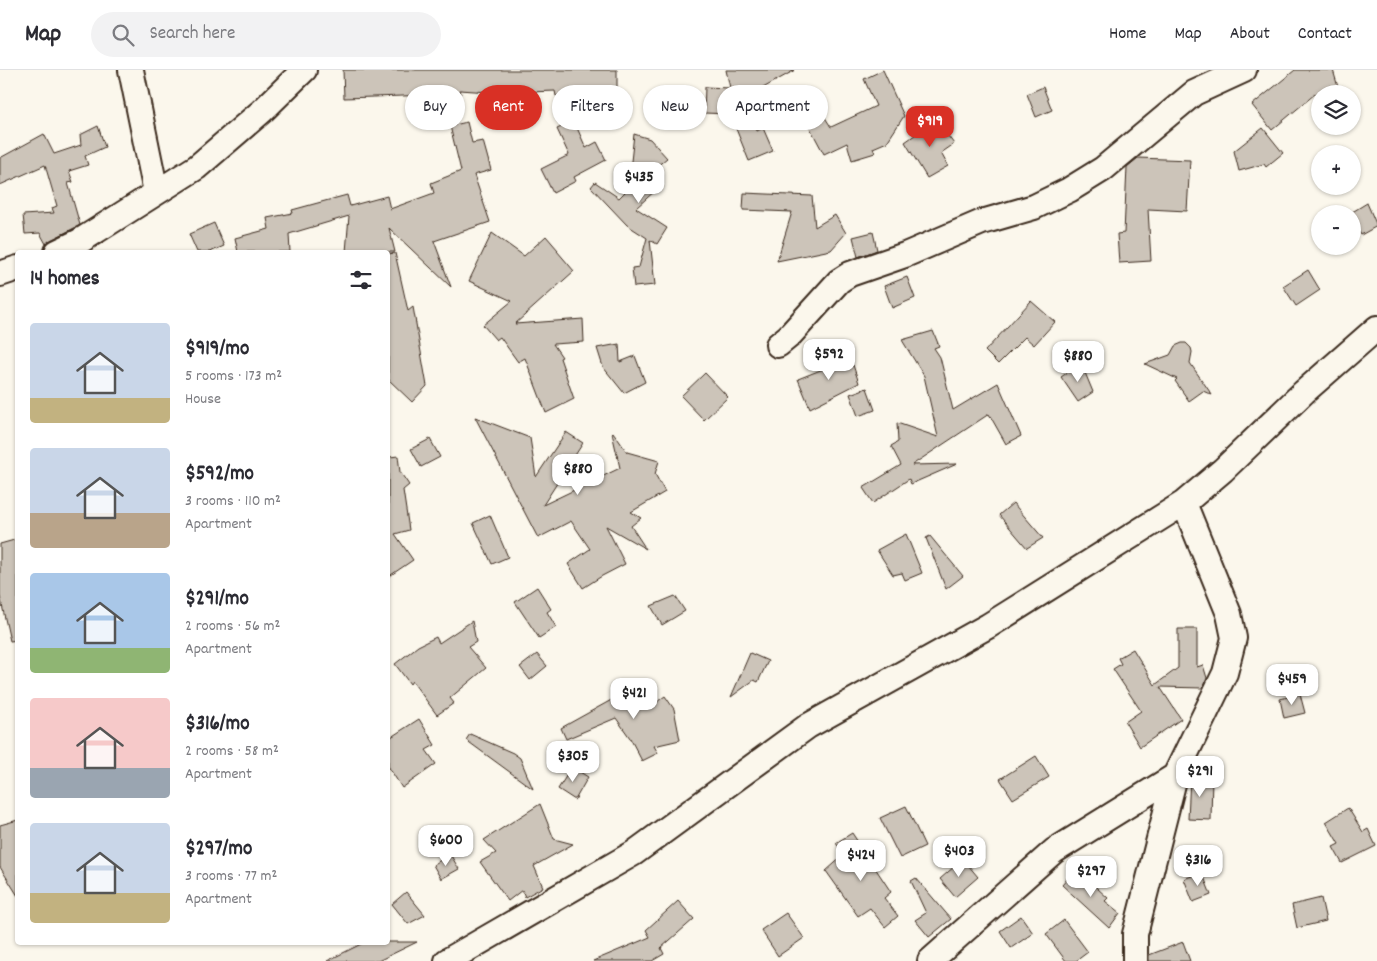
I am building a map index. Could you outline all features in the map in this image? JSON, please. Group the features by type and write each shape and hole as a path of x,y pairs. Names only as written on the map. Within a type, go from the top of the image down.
{"street":[{"path":"131,70 156,192"},
{"path":"61,250 80,241 197,167 262,111 304,70"},
{"path":"778,345 789,336 839,281 850,274 905,255 982,222 1034,207 1069,190 1103,169 1194,93 1244,70"},
{"path":"0,274 15,269"},
{"path":"446,961 634,853 808,726 988,626 1184,503 1223,470 1304,392 1377,328"},
{"path":"1135,961 1135,934 1175,776 1225,673 1234,638 1229,614 1184,503"},
{"path":"930,961 1054,851 1175,776"}],"building":[{"path":"343,70 617,70 617,85 552,85 552,91 542,92 542,85 475,85 475,91 465,90 465,85 405,85 405,96 344,98"},
{"path":"726,70 795,70 768,85 729,85"},
{"path":"883,70 904,116 887,142 873,148 875,153 852,160 847,143 824,154 811,130 828,130 828,122 831,127 876,106 864,79"},
{"path":"1295,70 1333,70 1337,85 1311,85 1311,97 1272,130 1252,105"},
{"path":"707,87 717,87 717,114 707,113"},
{"path":"1043,87 1052,110 1036,117 1027,94"},
{"path":"936,120 954,144 941,153 948,166 927,178 905,142"},
{"path":"465,122 467,122 472,143 483,141 491,170 474,175 490,222 434,241 451,287 389,228 395,252 390,252 390,250 346,250 349,216 289,234 290,250 238,250 235,238 269,229 267,218 293,213 292,210 347,195 350,206 387,196 390,209 434,193 431,183 461,171 451,130 465,130"},
{"path":"98,126 105,147 85,156 88,165 69,171 73,182 68,183 80,225 46,244 40,233 25,234 23,215 54,213 52,208 57,206 45,165 0,185 0,158 44,134 54,154 81,145 80,135"},
{"path":"1263,128 1283,153 1266,167 1264,164 1239,171 1234,151"},
{"path":"557,130 578,130 586,148 597,142 606,160 574,177 576,181 553,193 541,169 569,155"},
{"path":"736,130 764,130 773,151 749,161"},
{"path":"634,134 650,139 667,158 645,176 657,189 636,208 667,228 657,244 650,240 655,285 634,287 632,268 639,267 647,238 627,225 591,187 595,182 619,198 628,189"},
{"path":"1138,158 1190,160 1187,211 1148,209 1151,261 1119,263 1117,234 1124,233 1127,167"},
{"path":"744,193 812,196 815,227 835,215 846,233 831,250 777,261 792,212 743,210"},
{"path":"1367,203 1377,226 1361,235 1361,207"},
{"path":"214,223 224,246 215,250 196,250 189,234"},
{"path":"873,232 877,250 858,257 853,237"},
{"path":"492,233 524,256 546,236 574,271 515,324 583,319 584,342 553,344 562,357 560,358 574,399 546,413 525,358 518,362 500,337 496,340 483,325 512,301 469,281"},
{"path":"395,253 408,311 413,307 427,386 412,402 390,381 390,254"},
{"path":"1308,270 1320,290 1296,306 1283,286"},
{"path":"907,277 915,298 892,308 884,286"},
{"path":"1031,301 1055,322 1034,345 1025,337 998,364 985,351"},
{"path":"933,331 939,346 934,348 940,357 953,410 998,383 1021,436 1006,444 989,414 912,465 957,464 911,484 909,479 873,503 863,488 901,465 891,446 898,442 897,423 938,437 924,376 902,340"},
{"path":"1186,343 1191,348 1190,363 1212,395 1203,391 1189,401 1175,381 1177,379 1145,364 1170,355 1175,346"},
{"path":"619,344 620,362 635,356 645,382 624,393 603,367 597,348"},
{"path":"844,356 848,366 853,365 859,383 810,408 798,379 828,367 826,361"},
{"path":"1081,363 1093,392 1078,402 1061,377"},
{"path":"705,373 728,397 704,420 681,396"},
{"path":"867,388 875,410 858,416 850,394"},
{"path":"475,417 530,438 536,477 566,432 583,443 543,505 620,468 613,432 627,452 659,461 655,474 665,492 631,512 641,518 631,526 646,549 606,526 625,564 583,588 568,564 590,549 571,521 538,538"},
{"path":"430,439 440,457 421,467 411,449"},
{"path":"398,456 400,472 409,485 403,490 409,530 395,534 413,560 390,576 390,457"},
{"path":"1013,503 1043,538 1027,548 999,515"},
{"path":"490,515 508,557 492,564 473,523"},
{"path":"906,534 922,573 905,580 902,573 893,575 877,550"},
{"path":"930,536 963,576 946,589 926,538"},
{"path":"15,540 15,640 10,641 0,596 0,544"},
{"path":"537,587 551,609 547,612 556,627 539,638 515,602"},
{"path":"675,596 685,611 662,625 651,606"},
{"path":"472,621 476,642 468,647 486,668 450,698 454,703 437,715 412,681 410,684 395,664 418,646 436,637 439,643"},
{"path":"1178,629 1197,629 1197,667 1203,665 1207,678 1203,688 1160,687 1181,719 1140,747 1125,722 1141,711 1113,669 1121,664 1118,658 1133,649 1155,685 1178,668"},
{"path":"750,653 768,661 758,682 754,680 731,697"},
{"path":"537,654 547,666 530,680 520,667"},
{"path":"642,683 654,704 665,696 674,709 680,740 654,746 658,753 642,761 630,738 616,718 566,739 561,728"},
{"path":"1300,694 1305,713 1284,718 1280,699"},
{"path":"419,719 435,745 426,750 436,764 402,788 390,769 390,738"},
{"path":"470,734 520,758 533,789 466,740"},
{"path":"1036,756 1049,777 1013,799 1000,779"},
{"path":"572,767 588,777 575,800 558,789"},
{"path":"1190,777 1212,777 1211,820 1188,819"},
{"path":"540,804 554,839 573,844 534,866 543,887 525,897 522,890 508,901 480,862 496,853 484,840"},
{"path":"906,806 925,846 900,858 880,818"},
{"path":"1348,808 1363,832 1368,829 1376,846 1342,863 1333,847 1339,844 1326,822"},
{"path":"15,821 15,891 0,867 0,825"},
{"path":"852,833 891,892 884,898 898,916 885,927 870,908 858,916 826,871 844,855 836,843"},
{"path":"450,854 459,869 441,879 433,865"},
{"path":"963,859 978,877 955,897 940,879"},
{"path":"1076,869 1108,898 1105,901 1120,913 1109,928 1062,885"},
{"path":"1202,872 1211,895 1193,902 1184,879"},
{"path":"916,878 951,919 929,937 915,920 926,913 911,881"},
{"path":"406,892 425,915 408,924 392,904"},
{"path":"1321,898 1326,921 1297,928 1292,905"},
{"path":"678,901 694,919 661,948 664,954 652,961 593,961 650,937 646,930"},
{"path":"786,913 804,938 778,956 761,930"},
{"path":"1021,916 1033,933 1011,948 1000,931"},
{"path":"1064,920 1088,952 1076,961 1066,961 1046,934"},
{"path":"390,942 417,942 378,961 327,961 359,945 390,945"},
{"path":"1183,942 1190,961 1149,961 1149,955"}]}
